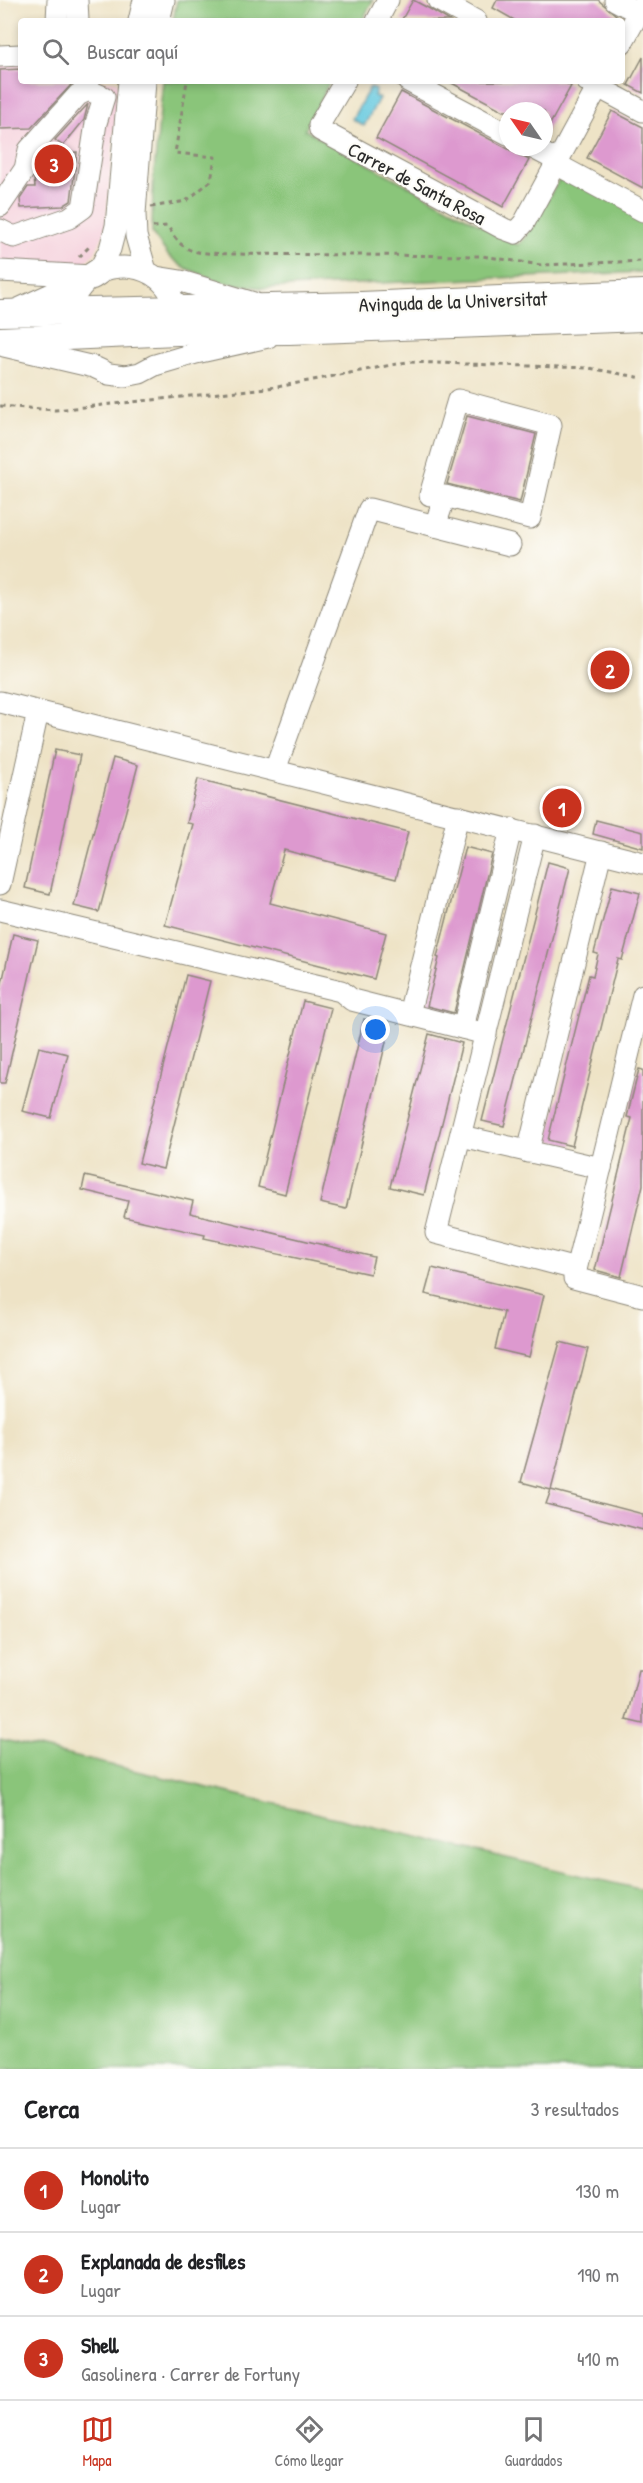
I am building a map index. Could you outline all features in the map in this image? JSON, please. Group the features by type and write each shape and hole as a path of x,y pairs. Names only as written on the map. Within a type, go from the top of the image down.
{"main road":[{"name":"Avinguda de la Universitat","path":"0,340 71,338 264,306 361,305 643,293"},
{"name":"Avinguda de la Universitat","path":"6,313 69,312 289,331 643,318"}],"street":[{"path":"57,18 58,0"},
{"path":"77,0 78,18"},
{"path":"140,18 144,0"},
{"path":"160,18 164,0"},
{"path":"379,18 388,0"},
{"path":"438,0 471,18"},
{"path":"615,0 642,11 625,38"},
{"path":"0,56 18,55"},
{"path":"94,367 80,355 71,338 69,312 89,268 110,249 116,226 129,84"},
{"path":"145,84 136,228 151,274 166,286 177,321 165,356 155,365"},
{"name":"Carrer de Santa Rosa","path":"343,84 319,125 320,130 504,230 515,233 524,223 557,163"},
{"path":"414,84 499,130"},
{"path":"557,163 595,84"},
{"path":"597,84 643,111"},
{"path":"0,206 25,169 29,150 78,95 88,90 104,97 96,123 83,208 69,218 14,237 0,230"},
{"path":"546,156 643,211"},
{"name":"Avinguda de la Universitat","path":"6,313 70,284 89,268 122,266 264,306"},
{"path":"0,271 89,268"},
{"name":"Avinguda de la Universitat","path":"0,345 94,367 109,374 125,376 140,373 155,365 289,331"},
{"path":"458,400 552,425 530,518 445,496 430,495 458,400"},
{"path":"435,526 445,496"},
{"path":"275,770 369,509 510,545"},
{"path":"0,702 643,863"},
{"path":"0,884 38,712"},
{"path":"409,1014 458,816"},
{"path":"463,1028 511,829"},
{"path":"535,835 436,1233 576,1269"},
{"path":"528,1152 601,852"},
{"path":"0,910 341,991 352,1000 486,1034"},
{"path":"643,995 634,1071 601,1168 574,1278 643,1296"},
{"path":"461,1136 601,1168"}],"path":[{"path":"149,207 186,201 211,181 215,157 175,153 186,84"},
{"path":"136,228 168,226 176,242 189,251 209,253 482,256 541,265 643,261"},
{"path":"89,268 82,256 94,242"},
{"path":"0,406 55,410 277,387 407,362 589,368 643,378"}],"shaded area":[{"path":"18,61 18,84 119,85 105,232 95,253 82,265 0,266 0,62"}],"green space":[{"path":"177,0 373,0 364,18 174,18"},
{"path":"163,84 328,84 305,130 518,245 525,238 560,178 573,179 643,214 643,272 262,288 221,282 183,267 168,255 152,233 153,182"},
{"path":"0,1739 643,1890 643,2069 0,2069"}],"water":[{"path":"370,87 376,90 374,96 379,98 364,126 352,119"}],"building":[{"path":"413,0 445,18 403,18"},
{"path":"497,0 598,0 616,15 614,18 511,18 493,8"},
{"path":"643,57 643,93 628,85"},
{"path":"18,69 18,84 71,85 31,128 0,129 0,70"},
{"path":"454,84 567,84 571,86 553,119 553,102 499,102 499,108"},
{"path":"401,92 499,144 499,156 521,156 529,160 503,207 376,138"},
{"path":"88,104 84,120 63,146 55,140"},
{"path":"612,111 643,127 643,188 587,158"},
{"path":"77,152 71,201 63,206 21,208 20,199 28,187 35,187 34,178 43,154"},
{"path":"467,416 536,434 520,502 447,484"},
{"path":"55,750 80,755 50,894 25,888"},
{"path":"113,758 138,765 99,912 74,906"},
{"path":"198,779 408,832 396,879 284,850 270,903 386,933 374,979 165,925 193,824 187,823"},
{"path":"596,820 643,832 643,848 593,834"},
{"path":"465,847 492,854 454,1013 427,1006"},
{"path":"548,862 570,868 504,1126 482,1121"},
{"path":"612,886 640,893 622,960 618,959 572,1146 548,1140 589,975 593,976 598,954 594,953"},
{"path":"13,934 38,940 5,1083 0,1083 0,992"},
{"path":"186,975 210,981 163,1169 139,1163"},
{"path":"303,1001 331,1008 285,1194 258,1187"},
{"path":"364,1019 390,1025 346,1209 320,1203"},
{"path":"429,1034 462,1043 424,1195 390,1187"},
{"path":"39,1047 68,1054 51,1118 22,1111"},
{"path":"639,1069 643,1070 643,1185 621,1277 595,1270 632,1118 627,1117"},
{"path":"85,1176 193,1201 190,1213 374,1257 370,1274 204,1238 205,1235 124,1217 128,1201 82,1190"},
{"path":"432,1268 544,1295 529,1357 495,1349 504,1312 425,1294"},
{"path":"560,1342 588,1349 551,1490 521,1482"},
{"path":"551,1490 643,1514 643,1530 546,1504"},
{"path":"639,1669 643,1669 643,1724 626,1720"}],"place":[{"name":"Shell","path":"54,164"},
{"name":"Explanada de desfiles","path":"610,670"},
{"name":"Monolito","path":"562,808"}]}
